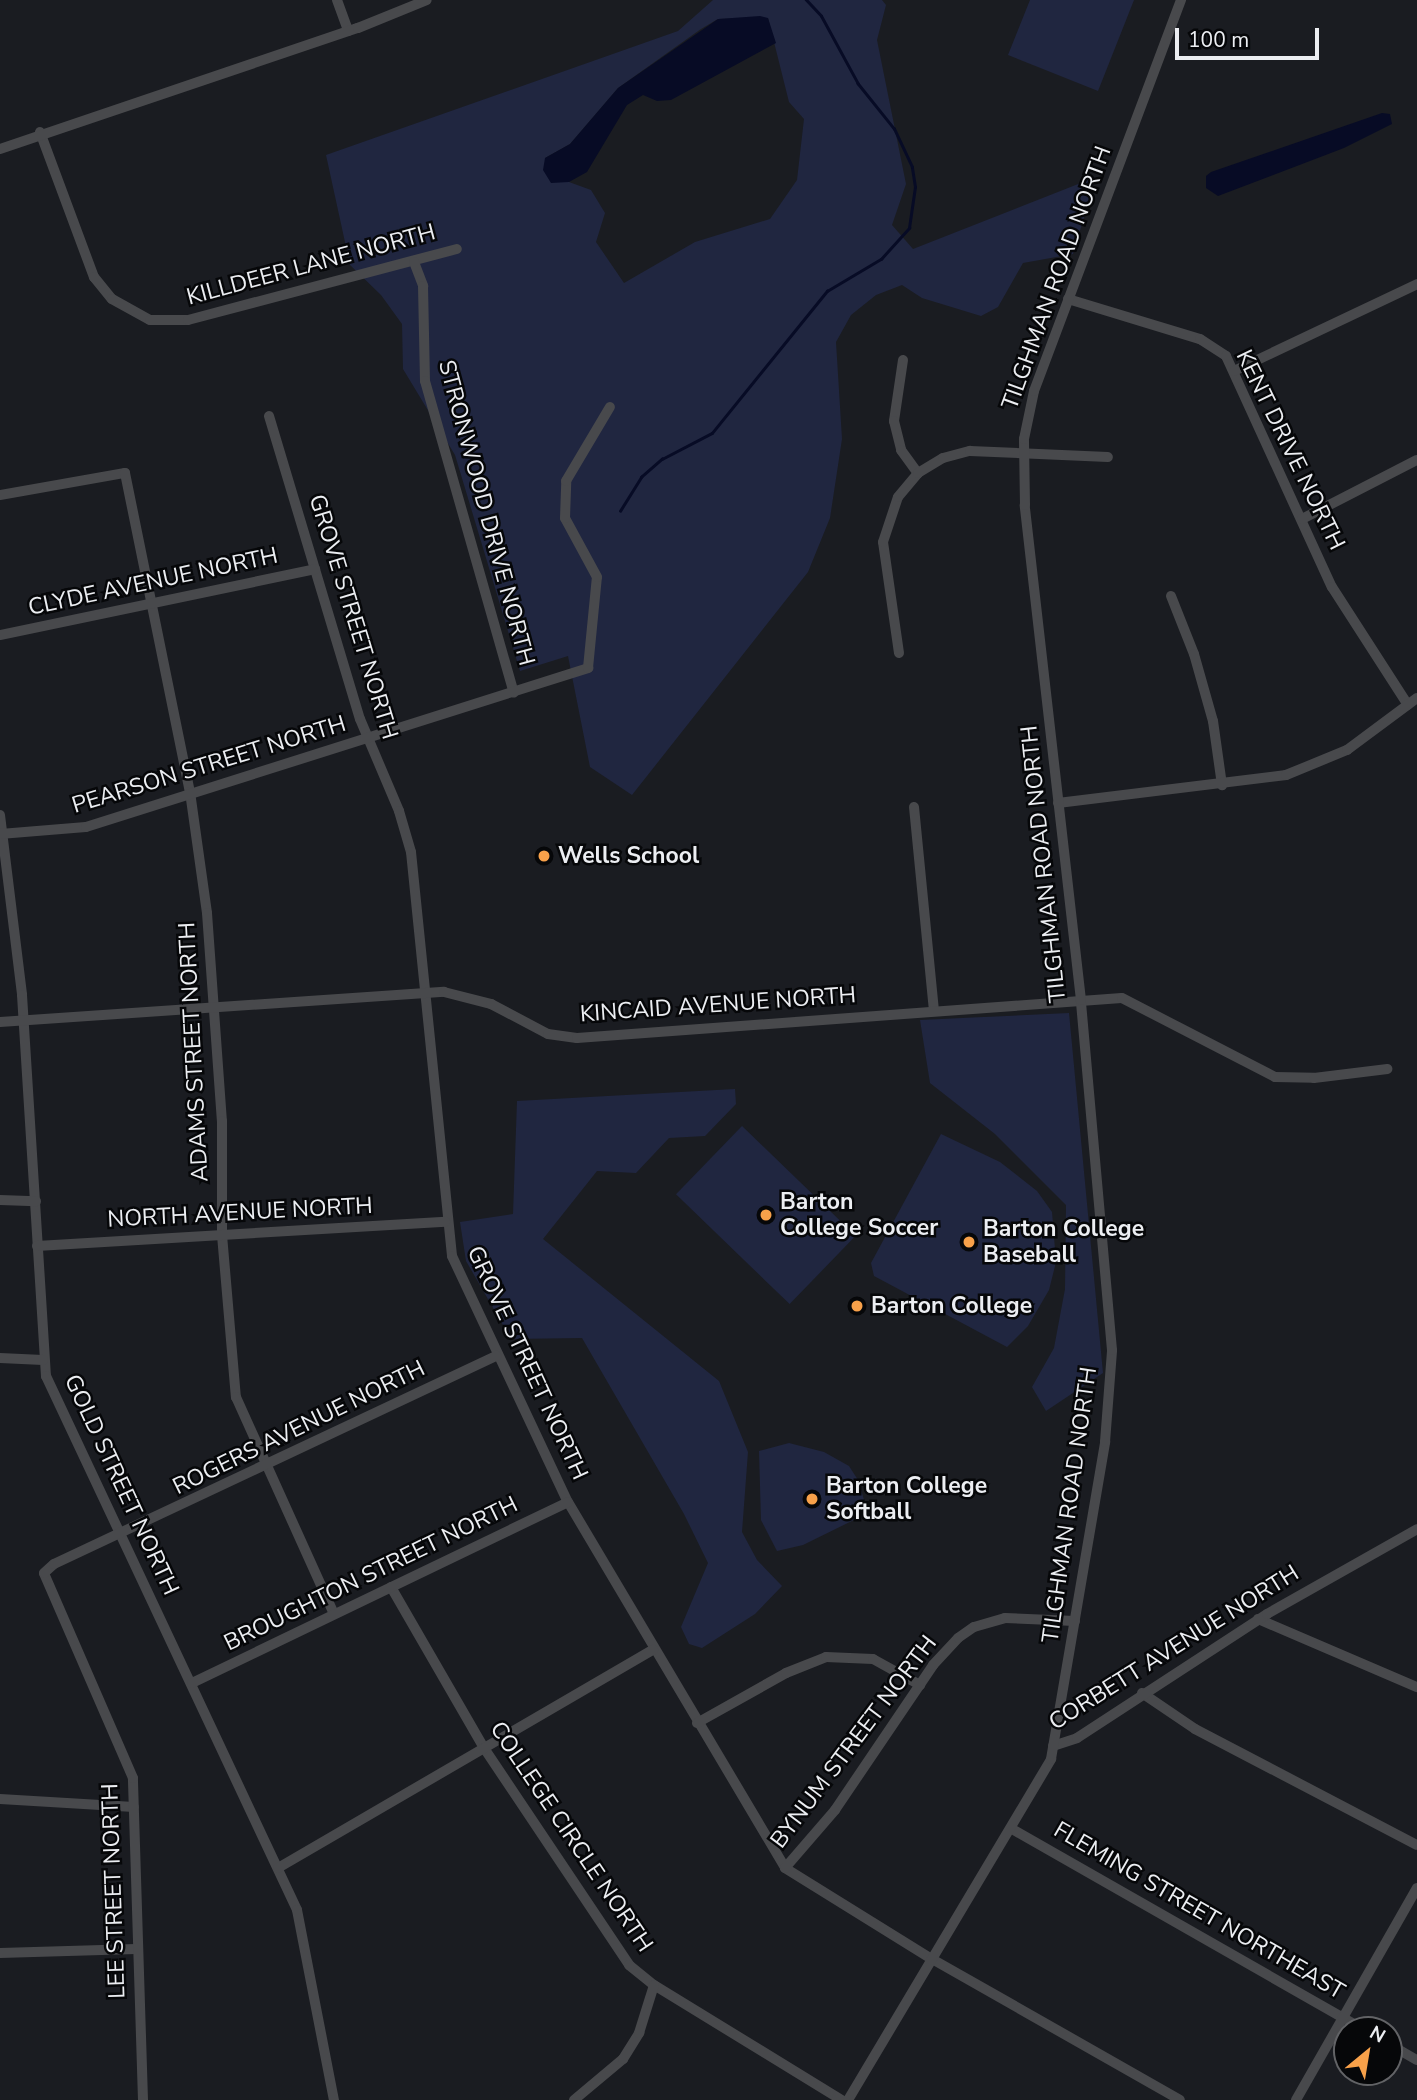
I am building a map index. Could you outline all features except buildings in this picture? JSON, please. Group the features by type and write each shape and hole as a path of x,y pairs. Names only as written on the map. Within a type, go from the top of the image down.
{"street":[{"path":"337,0 348,31"},
{"path":"0,149 40,132 348,31 427,0"},
{"name":"TILGHMAN ROAD NORTH","path":"1054,1746 1076,1621 1113,1368 1081,1000 1024,505 1024,452 1034,391 1181,0"},
{"name":"KILLDEER LANE NORTH","path":"40,132 94,277 112,299 150,320 188,320 457,249"},
{"name":"STRONWOOD DRIVE NORTH","path":"414,262 424,286 425,381 514,693"},
{"path":"1234,371 1417,284"},
{"name":"KENT DRIVE NORTH","path":"1068,299 1200,339 1221,352 1234,371 1332,587 1412,701"},
{"path":"902,360 894,421 901,450 918,473"},
{"name":"PEARSON STREET NORTH","path":"2,834 71,831 588,668 597,577 565,518 566,481 610,407"},
{"name":"GROVE STREET NORTH","path":"269,416 366,738 391,789 410,847 427,992 445,1222 456,1269 568,1502 653,1650 785,1868 932,1959 1180,2100"},
{"path":"899,653 883,542 894,505 918,473 957,453 1024,452 1108,457"},
{"path":"1302,519 1417,460"},
{"name":"ADAMS STREET NORTH","path":"0,495 125,473 149,604 191,792 214,1007 222,1121 222,1235 236,1397 266,1469 334,1614"},
{"name":"CLYDE AVENUE NORTH","path":"0,635 315,569"},
{"path":"1171,596 1194,654 1213,721 1222,785"},
{"path":"1058,803 1260,781 1317,763 1347,750 1412,701"},
{"path":"914,807 934,1011"},
{"name":"GOLD STREET NORTH","path":"0,815 24,1021 43,1360 54,1394 278,1868 305,1937 334,2100"},
{"name":"KINCAID AVENUE NORTH","path":"0,1022 427,992 467,996 559,1037 1081,1000 1130,1000 1275,1077 1314,1078 1387,1069"},
{"path":"0,1200 36,1201"},
{"name":"NORTH AVENUE NORTH","path":"37,1246 445,1222"},
{"name":"ROGERS AVENUE NORTH","path":"44,1573 266,1469 497,1356"},
{"path":"0,1359 43,1360"},
{"name":"BROUGHTON STREET NORTH","path":"192,1683 568,1502"},
{"name":"CORBETT AVENUE NORTH","path":"848,2100 1012,1829 1054,1746 1077,1738 1142,1692 1258,1619 1417,1529"},
{"name":"LEE STREET NORTH","path":"44,1573 122,1747 133,1778 136,1950 143,2100"},
{"name":"COLLEGE CIRCLE NORTH","path":"391,1587 484,1748 629,1965 654,1985 842,2100"},
{"name":"BYNUM STREET NORTH","path":"785,1868 835,1810 944,1651 974,1627 1021,1616 1076,1621"},
{"path":"1258,1619 1417,1687"},
{"path":"278,1868 653,1650"},
{"path":"697,1723 786,1673 826,1657 873,1659 920,1685"},
{"path":"1142,1692 1195,1729 1417,1845"},
{"path":"0,1799 134,1807"},
{"name":"FLEMING STREET NORTHEAST","path":"1012,1829 1341,2016"},
{"path":"1344,2016 1417,1888"},
{"path":"0,1953 136,1950"},
{"path":"574,2100 623,2059 639,2033 654,1985"},
{"path":"1296,2100 1333,2035"}],"shaded area":[{"path":"713,0 882,0 886,5 877,40 906,184 892,225 913,249 1096,177 1073,254 1023,263 998,307 981,316 922,298 902,285 876,295 851,315 836,342 842,439 830,518 808,572 632,795 590,767 568,656 520,671 455,455 403,369 402,324 381,295 350,265 326,155 678,31","holes":["768,18 789,102 804,119 797,180 770,219 695,242 624,283 596,242 605,213 591,190 569,182 545,158 570,144 618,88 718,19"]},
{"path":"1030,0 1134,0 1098,91 1008,55"},
{"path":"760,16 768,18 776,43 671,100 657,101 643,95 627,105 587,172 569,182 551,183 543,170 545,158 570,144 618,88 718,19"},
{"path":"1382,113 1390,114 1392,124 1344,148 1218,196 1206,188 1206,176 1211,172"},
{"path":"1069,1013 1103,1373 1046,1411 1032,1387 1054,1348 1065,1289 1066,1205 995,1134 930,1083 920,1020"},
{"path":"735,1089 736,1104 705,1136 669,1138 636,1173 597,1171 543,1239 719,1381 748,1452 742,1532 757,1560 782,1586 755,1614 702,1648 689,1644 681,1627 708,1563 684,1514 582,1338 511,1339 466,1261 460,1222 513,1214 517,1101"},
{"name":"Barton College Soccer","path":"742,1126 856,1236 790,1304 676,1194"},
{"name":"Barton College Baseball","path":"941,1134 1000,1162 1037,1191 1052,1212 1056,1262 1049,1290 1028,1326 1007,1347 874,1276 871,1263"},
{"name":"Barton College Softball","path":"789,1443 824,1452 849,1466 858,1480 868,1513 803,1545 777,1551 761,1520 759,1451"}],"waterway":[{"path":"620,511 641,477 662,459 712,433 827,291 881,259 909,228 915,187 912,167 894,129 858,84 821,16 806,0"}],"place":[{"name":"Wells School","path":"544,856"},
{"name":"Barton College Soccer","path":"766,1215"},
{"name":"Barton College Baseball","path":"969,1242"},
{"name":"Barton College","path":"857,1306"},
{"name":"Barton College Softball","path":"812,1499"}]}
